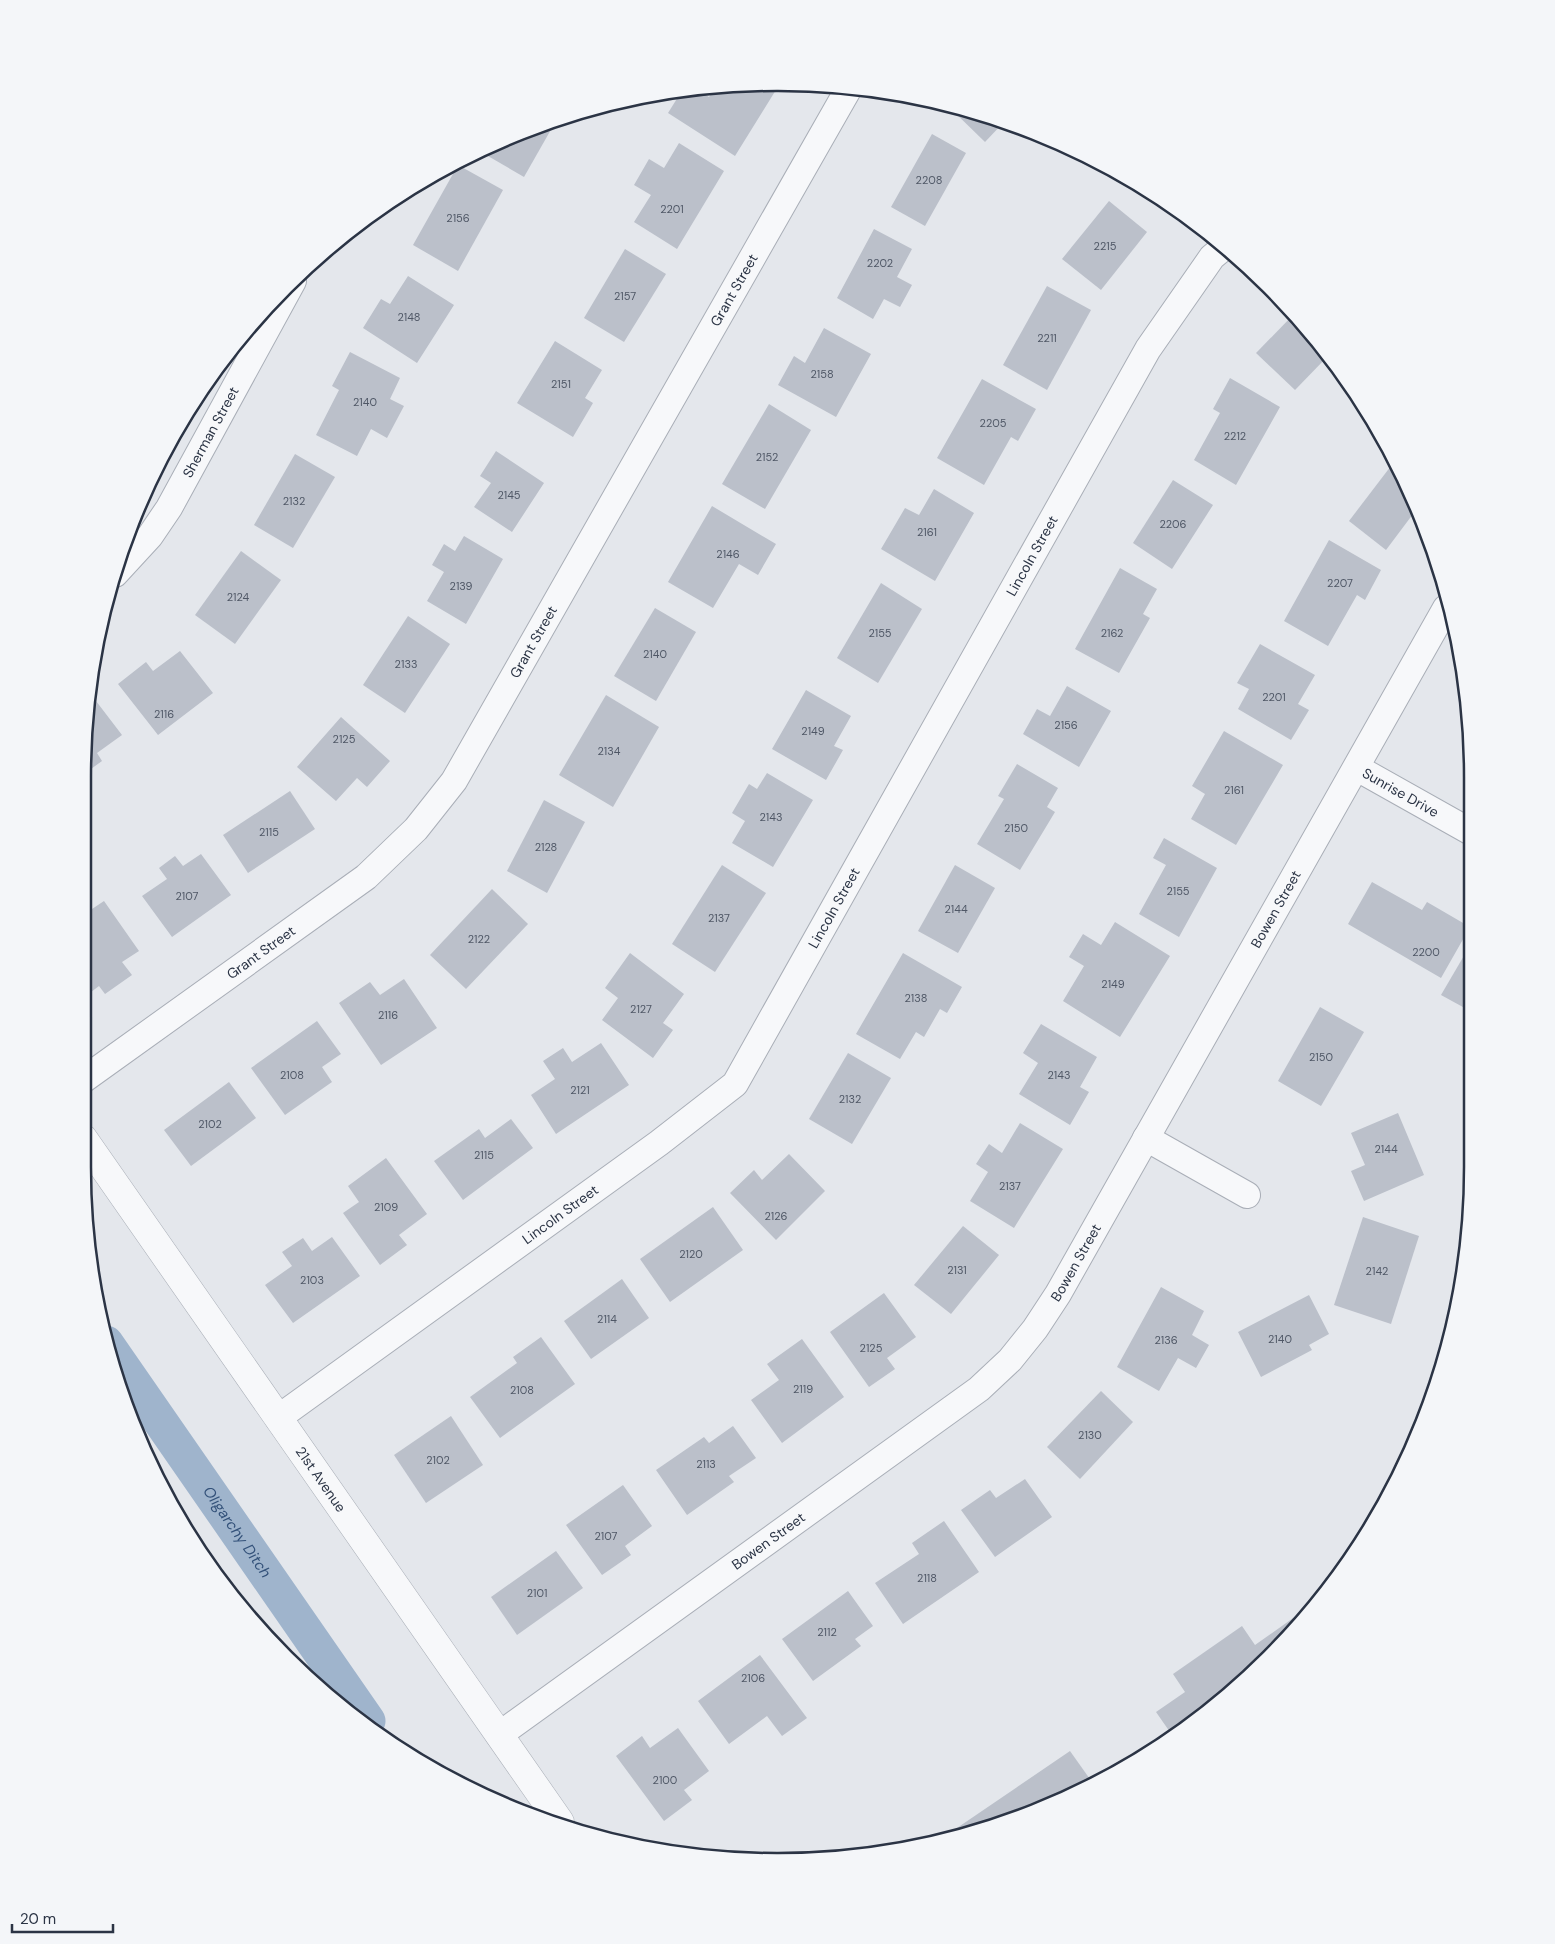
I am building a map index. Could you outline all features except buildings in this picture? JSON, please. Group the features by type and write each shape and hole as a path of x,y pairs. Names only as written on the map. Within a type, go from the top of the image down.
{"street":[{"name":"Grant Street","path":"91,1074 366,877 416,829 454,781 845,95"},
{"name":"Lincoln Street","path":"278,1418 659,1143 735,1084 1148,349 1212,257 1218,252"},
{"name":"Sherman Street","path":"127,561 150,536 169,508 275,311"},
{"name":"Bowen Street","path":"499,1735 979,1389 1010,1360 1035,1329 1058,1294 1443,613"},
{"name":"Sunrise Drive","path":"1357,768 1464,828"},
{"path":"1146,1138 1247,1196"},
{"name":"21st Avenue","path":"91,1149 555,1815"}],"waterway":[{"name":"Oligarchy Ditch","path":"121,1365 362,1713"}]}
